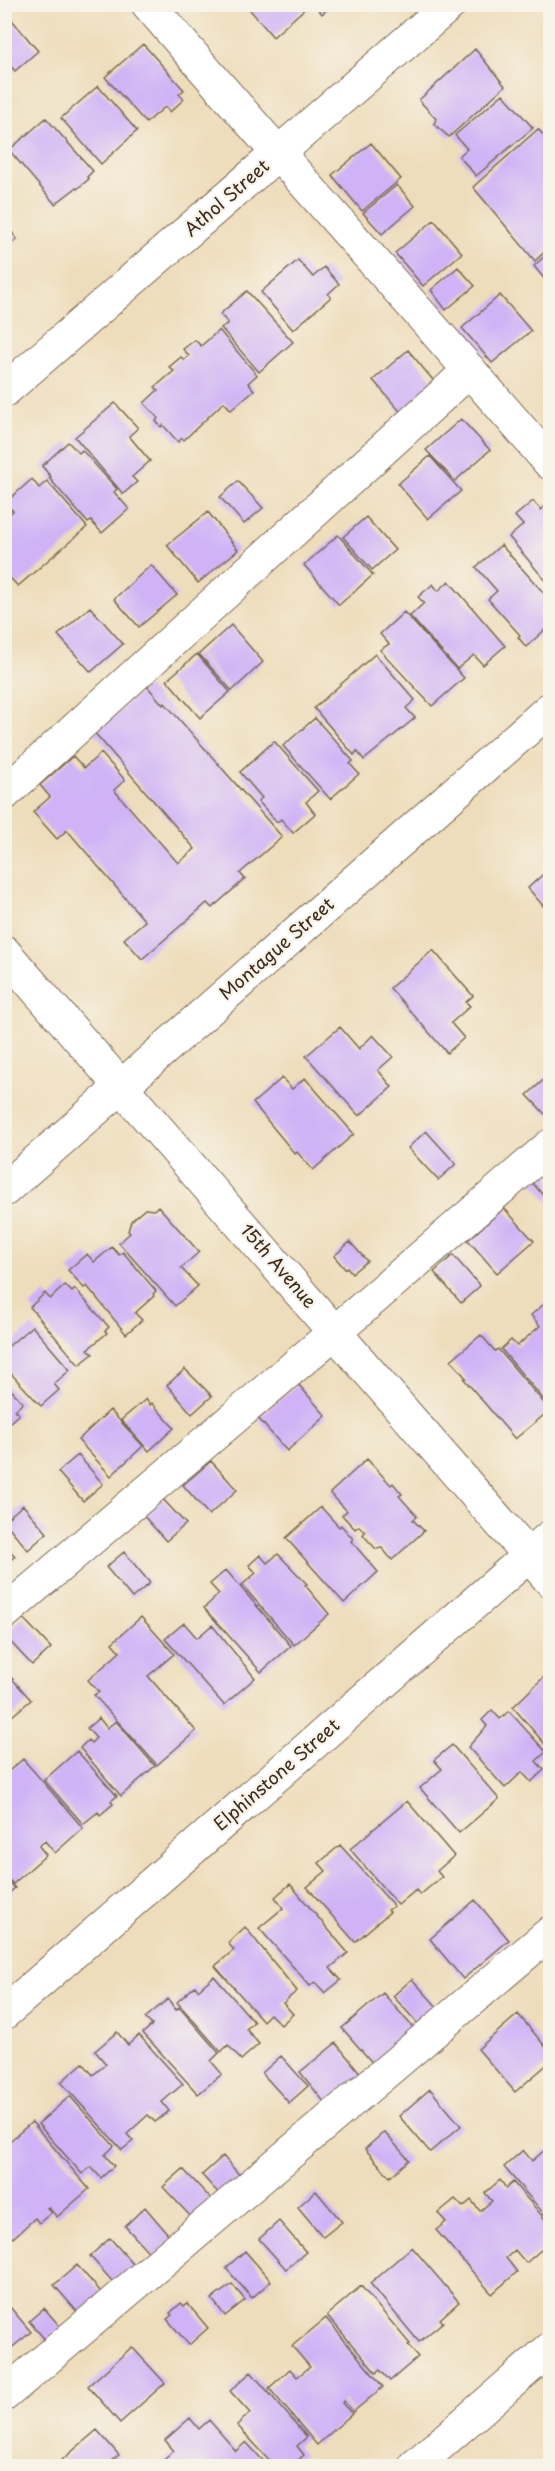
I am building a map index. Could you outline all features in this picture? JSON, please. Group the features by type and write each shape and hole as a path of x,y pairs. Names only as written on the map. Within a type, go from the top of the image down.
{"street":[{"path":"148,4 277,155 470,369 550,463"},
{"name":"Athol Street","path":"4,391 450,4"},
{"path":"4,794 470,369"},
{"name":"Montague Street","path":"4,1190 550,709"},
{"name":"15th Avenue","path":"4,952 335,1332 544,1558"},
{"path":"4,1613 550,1146"},
{"name":"Elphinstone Street","path":"4,2013 544,1558"},
{"path":"4,2395 550,1933"},
{"path":"415,2466 550,2349"}],"building":[{"path":"245,4 310,4 273,37"},
{"path":"314,4 333,4 322,14"},
{"path":"7,14 38,51 15,71 4,59 4,16"},
{"path":"143,44 184,90 179,94 184,99 170,112 165,107 146,123 105,77"},
{"path":"475,49 505,86 449,137 434,124 436,119 419,100"},
{"path":"98,86 137,131 101,164 61,118"},
{"path":"503,94 533,128 476,176 459,156 467,149 455,135"},
{"path":"46,118 93,171 87,177 89,179 55,204 9,150"},
{"path":"538,129 550,143 550,247 535,261 473,187"},
{"path":"371,143 401,179 362,211 332,175"},
{"path":"397,185 415,206 382,234 363,213"},
{"path":"434,220 462,253 423,286 395,253"},
{"path":"4,221 17,239 4,249"},
{"path":"550,251 550,286 534,266"},
{"path":"298,260 313,277 324,267 339,284 328,294 331,297 293,330 261,292"},
{"path":"458,267 475,286 446,310 431,290"},
{"path":"247,291 293,342 259,372 221,328 228,323 220,314"},
{"path":"500,295 531,331 492,363 462,328"},
{"path":"219,330 257,375 248,383 254,390 231,410 224,402 184,440 182,438 178,442 163,425 161,427 156,421 158,418 144,403 158,390 155,387 174,371 169,367 181,357 184,360 189,356 183,349 195,340 201,346"},
{"path":"408,350 438,386 404,416 373,380"},
{"path":"115,403 138,428 129,436 150,461 132,477 137,482 123,494 75,437"},
{"path":"461,419 490,450 455,481 426,450"},
{"path":"68,442 79,453 82,450 117,489 114,492 129,509 102,533 91,521 88,523 49,478 51,477 42,466"},
{"path":"430,456 461,491 428,519 398,484"},
{"path":"32,479 39,488 47,481 87,527 18,586 4,572 4,519 13,511 5,503"},
{"path":"238,481 263,508 244,524 220,497"},
{"path":"533,501 541,510 550,501 550,586 509,537 523,525 515,516"},
{"path":"208,512 238,550 198,583 167,545"},
{"path":"366,517 395,550 372,570 343,537"},
{"path":"338,535 373,575 339,605 304,565"},
{"path":"501,545 550,600 550,625 526,647 518,637 520,635 488,599 497,591 476,567"},
{"path":"151,565 177,595 139,627 114,599"},
{"path":"449,581 505,646 483,665 474,655 457,669 410,616 424,603 418,597 433,584 438,591"},
{"path":"90,607 123,644 91,672 58,635"},
{"path":"404,612 464,678 432,706 380,650 389,644 380,634"},
{"path":"231,625 263,662 232,691 199,654"},
{"path":"197,654 230,692 200,718 167,680"},
{"path":"375,654 415,700 406,708 415,718 364,760 357,751 354,755 314,708"},
{"path":"147,686 163,705 165,703 282,837 240,873 245,879 212,908 207,903 142,959 124,939 145,921 67,830 57,839 33,812 50,797 40,785 73,756 84,768 101,753 125,780 114,790 178,863 195,849 94,732"},
{"path":"315,718 353,761 350,764 359,774 330,799 283,746"},
{"path":"274,741 318,791 306,802 315,814 293,833 281,819 277,822 258,801 262,798 240,772"},
{"path":"550,868 550,914 528,888"},
{"path":"433,950 473,996 466,1002 470,1006 451,1023 464,1038 447,1053 390,988"},
{"path":"340,1027 359,1049 373,1035 393,1057 378,1070 392,1087 359,1116 306,1056"},
{"path":"550,1074 550,1110 546,1115 527,1095"},
{"path":"282,1078 292,1089 305,1078 354,1134 313,1170 297,1152 295,1154 253,1103"},
{"path":"426,1131 456,1164 438,1180 408,1148"},
{"path":"550,1160 550,1203 529,1179"},
{"path":"158,1206 199,1252 181,1268 198,1286 175,1306 119,1243 130,1233 128,1231 131,1221 145,1209 154,1210"},
{"path":"504,1208 534,1241 497,1273 468,1240"},
{"path":"350,1242 367,1261 352,1273 347,1267 345,1269 334,1256"},
{"path":"112,1247 119,1255 123,1252 156,1291 154,1296 135,1313 142,1320 126,1334 87,1286 84,1288 68,1270 87,1254 94,1262"},
{"path":"453,1255 480,1286 461,1303 434,1272"},
{"path":"65,1285 72,1292 75,1289 109,1327 105,1331 107,1333 88,1349 93,1354 79,1365 30,1307 45,1293 50,1299"},
{"path":"550,1299 550,1407 501,1349 511,1340 517,1346 540,1326 531,1315"},
{"path":"32,1326 70,1370 54,1384 59,1390 41,1406 4,1366 4,1350"},
{"path":"481,1335 495,1351 498,1349 550,1410 515,1439 464,1379 466,1378 451,1360"},
{"path":"185,1369 212,1396 192,1414 167,1385"},
{"path":"4,1382 23,1403 15,1410 19,1414 7,1425 4,1423"},
{"path":"298,1384 326,1416 287,1451 258,1418"},
{"path":"146,1399 174,1428 149,1451 121,1420"},
{"path":"110,1410 143,1446 111,1476 78,1440"},
{"path":"78,1455 103,1484 83,1501 58,1472"},
{"path":"367,1459 402,1494 399,1496 417,1516 413,1520 424,1531 392,1560 382,1548 376,1549 363,1535 365,1532 359,1526 355,1529 342,1515 347,1511 330,1493"},
{"path":"211,1461 237,1490 209,1515 183,1485"},
{"path":"162,1498 186,1524 166,1541 143,1515"},
{"path":"23,1505 47,1533 28,1550 4,1521"},
{"path":"321,1507 339,1527 341,1525 353,1539 351,1541 378,1572 344,1603 286,1538"},
{"path":"4,1545 15,1556 4,1566"},
{"path":"124,1552 150,1583 132,1598 106,1567"},
{"path":"278,1554 307,1584 305,1585 329,1614 294,1645 242,1585 256,1573 249,1565 260,1555 267,1563"},
{"path":"226,1570 291,1646 261,1672 204,1608 219,1594 210,1584"},
{"path":"141,1617 174,1654 148,1676 196,1731 157,1765 94,1695 99,1692 88,1680 120,1652 112,1643"},
{"path":"23,1618 51,1648 32,1665 4,1635"},
{"path":"184,1623 197,1638 212,1625 255,1678 224,1705 165,1639"},
{"path":"550,1671 550,1750 513,1707"},
{"path":"7,1673 31,1700 4,1723 4,1675"},
{"path":"492,1710 500,1719 509,1711 546,1752 536,1761 544,1770 531,1782 522,1772 505,1788 468,1747 487,1726 482,1720"},
{"path":"99,1718 107,1728 116,1721 155,1766 121,1796 80,1748 88,1740 91,1743 96,1738 87,1728"},
{"path":"452,1745 499,1799 459,1833 420,1788 442,1769 434,1760"},
{"path":"77,1751 117,1796 111,1801 113,1804 100,1815 98,1812 83,1824 44,1780"},
{"path":"23,1759 83,1828 55,1853 45,1841 39,1846 46,1855 13,1884 4,1875 4,1775"},
{"path":"407,1801 454,1856 437,1871 442,1877 420,1895 416,1890 398,1905 350,1849"},
{"path":"340,1845 394,1906 355,1942 307,1887 326,1871 319,1863"},
{"path":"4,1877 15,1888 4,1897"},
{"path":"290,1884 348,1953 330,1968 341,1980 325,1993 315,1982 310,1986 259,1928 283,1908 275,1897"},
{"path":"475,1900 509,1940 463,1979 430,1939"},
{"path":"245,1927 297,1991 283,2003 293,2014 281,2025 270,2014 263,2021 215,1966 234,1950 228,1943"},
{"path":"214,1976 254,2022 246,2029 259,2044 241,2060 228,2045 221,2052 177,2002 195,1986 198,1990"},
{"path":"412,1979 439,2009 420,2026 393,1996"},
{"path":"383,1993 417,2032 376,2067 342,2028"},
{"path":"168,1999 176,2010 179,2007 219,2053 211,2061 222,2074 198,2094 143,2033 152,2025 145,2018"},
{"path":"518,2014 550,2052 550,2062 515,2092 478,2049"},
{"path":"117,2032 128,2045 139,2035 183,2084 162,2102 169,2111 155,2122 148,2115 127,2134 133,2141 122,2150 61,2082 83,2063 93,2075 106,2064 95,2051"},
{"path":"336,2043 365,2079 329,2108 300,2072"},
{"path":"281,2056 308,2086 289,2103 262,2073"},
{"path":"430,2089 461,2126 430,2152 399,2116"},
{"path":"70,2096 114,2146 105,2155 114,2166 101,2178 91,2167 82,2174 38,2124"},
{"path":"32,2122 89,2189 57,2217 48,2207 51,2213 39,2223 35,2218 13,2238 4,2228 4,2146"},
{"path":"384,2132 409,2160 390,2177 365,2149"},
{"path":"546,2149 550,2153 550,2221 504,2167 523,2150 532,2161"},
{"path":"223,2156 247,2184 227,2203 202,2175"},
{"path":"183,2169 214,2202 194,2220 163,2187"},
{"path":"500,2180 506,2188 513,2182 550,2225 550,2242 526,2263 515,2250 506,2258 517,2272 492,2294 436,2230 446,2222 438,2213 455,2199 463,2207 471,2200 480,2211 492,2201 485,2193"},
{"path":"316,2191 342,2222 323,2237 298,2207"},
{"path":"145,2207 173,2240 154,2258 125,2226"},
{"path":"279,2221 306,2252 286,2269 259,2239"},
{"path":"110,2238 141,2273 120,2290 90,2256"},
{"path":"412,2247 459,2302 440,2319 443,2322 419,2342 370,2283"},
{"path":"245,2251 271,2281 252,2298 226,2268"},
{"path":"77,2265 109,2301 86,2322 54,2285"},
{"path":"232,2284 245,2300 225,2316 212,2299"},
{"path":"361,2286 410,2344 408,2345 418,2357 390,2381 380,2370 376,2373 327,2315"},
{"path":"4,2300 31,2332 4,2354"},
{"path":"181,2303 184,2306 187,2303 208,2328 189,2345 167,2319"},
{"path":"44,2308 69,2337 54,2350 29,2321"},
{"path":"326,2318 383,2387 353,2412 344,2401 342,2403 352,2414 317,2445 269,2388 290,2369 297,2377 310,2367 292,2346"},
{"path":"132,2347 165,2383 120,2423 88,2386"},
{"path":"251,2372 307,2437 297,2446 304,2455 291,2466 275,2466 237,2425 250,2413 230,2391"},
{"path":"190,2418 199,2429 209,2420 236,2451 246,2442 268,2466 157,2466 174,2451 165,2440"},
{"path":"97,2430 119,2455 104,2466 55,2466"}]}
